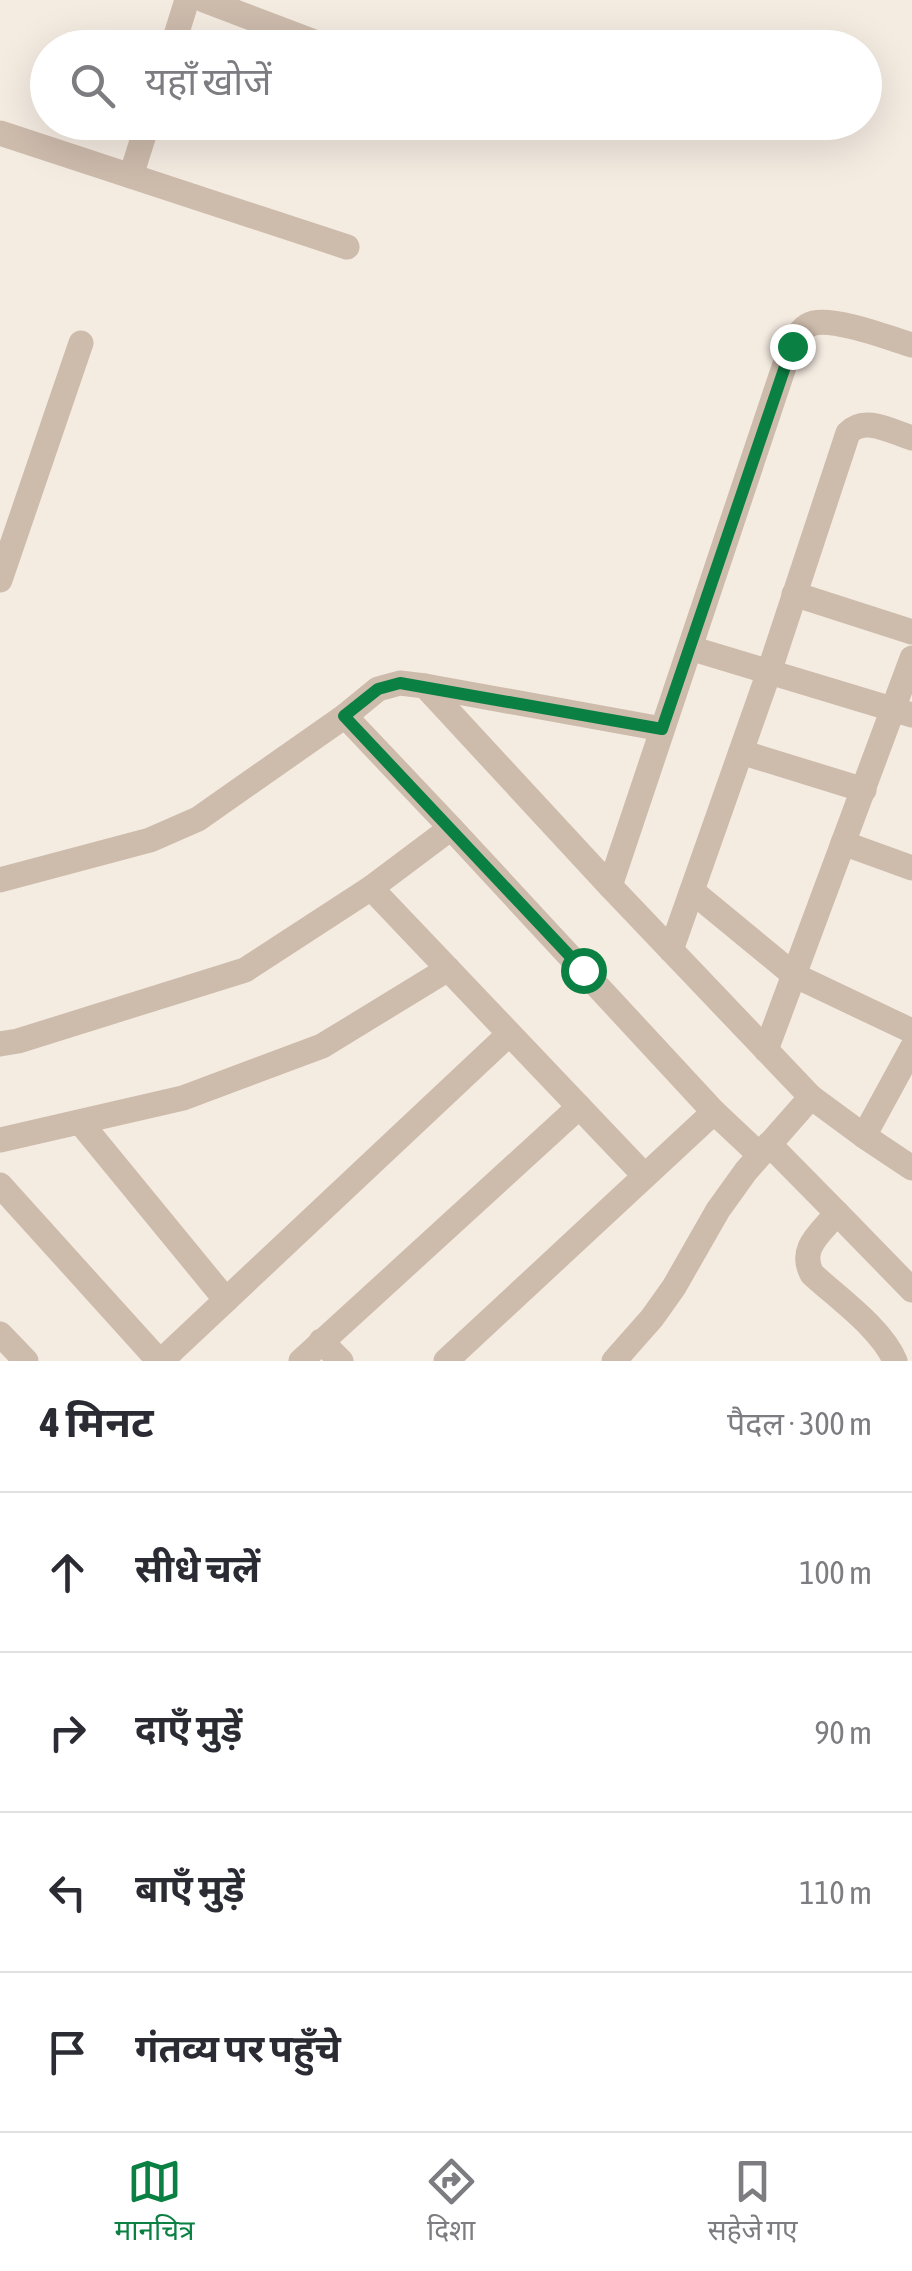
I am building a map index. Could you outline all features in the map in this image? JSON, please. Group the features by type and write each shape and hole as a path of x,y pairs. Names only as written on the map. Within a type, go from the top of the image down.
{"street":[{"path":"178,30 187,0"},
{"path":"204,0 283,30"},
{"path":"0,133 348,247"},
{"path":"131,176 142,140"},
{"path":"610,886 801,329 812,323 833,322 912,345"},
{"path":"0,580 81,343"},
{"path":"671,950 848,433 865,423 912,438"},
{"path":"794,594 912,632"},
{"path":"690,648 903,712"},
{"path":"766,1050 864,790 903,712 912,658"},
{"path":"0,880 150,840 198,819 378,689 400,683 662,729"},
{"path":"424,686 811,1097 912,1168"},
{"path":"344,716 714,1112 765,1149 837,1213 912,1290"},
{"path":"741,752 864,790"},
{"path":"0,1044 245,970 370,888 451,828"},
{"path":"844,843 912,868"},
{"path":"370,888 645,1176"},
{"path":"692,891 794,975 912,1032"},
{"path":"0,1140 183,1098 322,1046 448,969"},
{"path":"0,1184 160,1361 509,1034"},
{"path":"864,1136 912,1048"},
{"path":"650,1361 620,1355 674,1287 718,1210 811,1097"},
{"path":"301,1361 579,1107"},
{"path":"446,1361 714,1112"},
{"path":"80,1122 226,1300"},
{"path":"837,1213 812,1244 806,1255 807,1264 812,1274 889,1347 894,1361"},
{"path":"0,1334 26,1361"},
{"path":"321,1342 341,1361"}],"route":[{"path":"583,970 344,716 378,689 400,683 662,729 792,346"}]}
